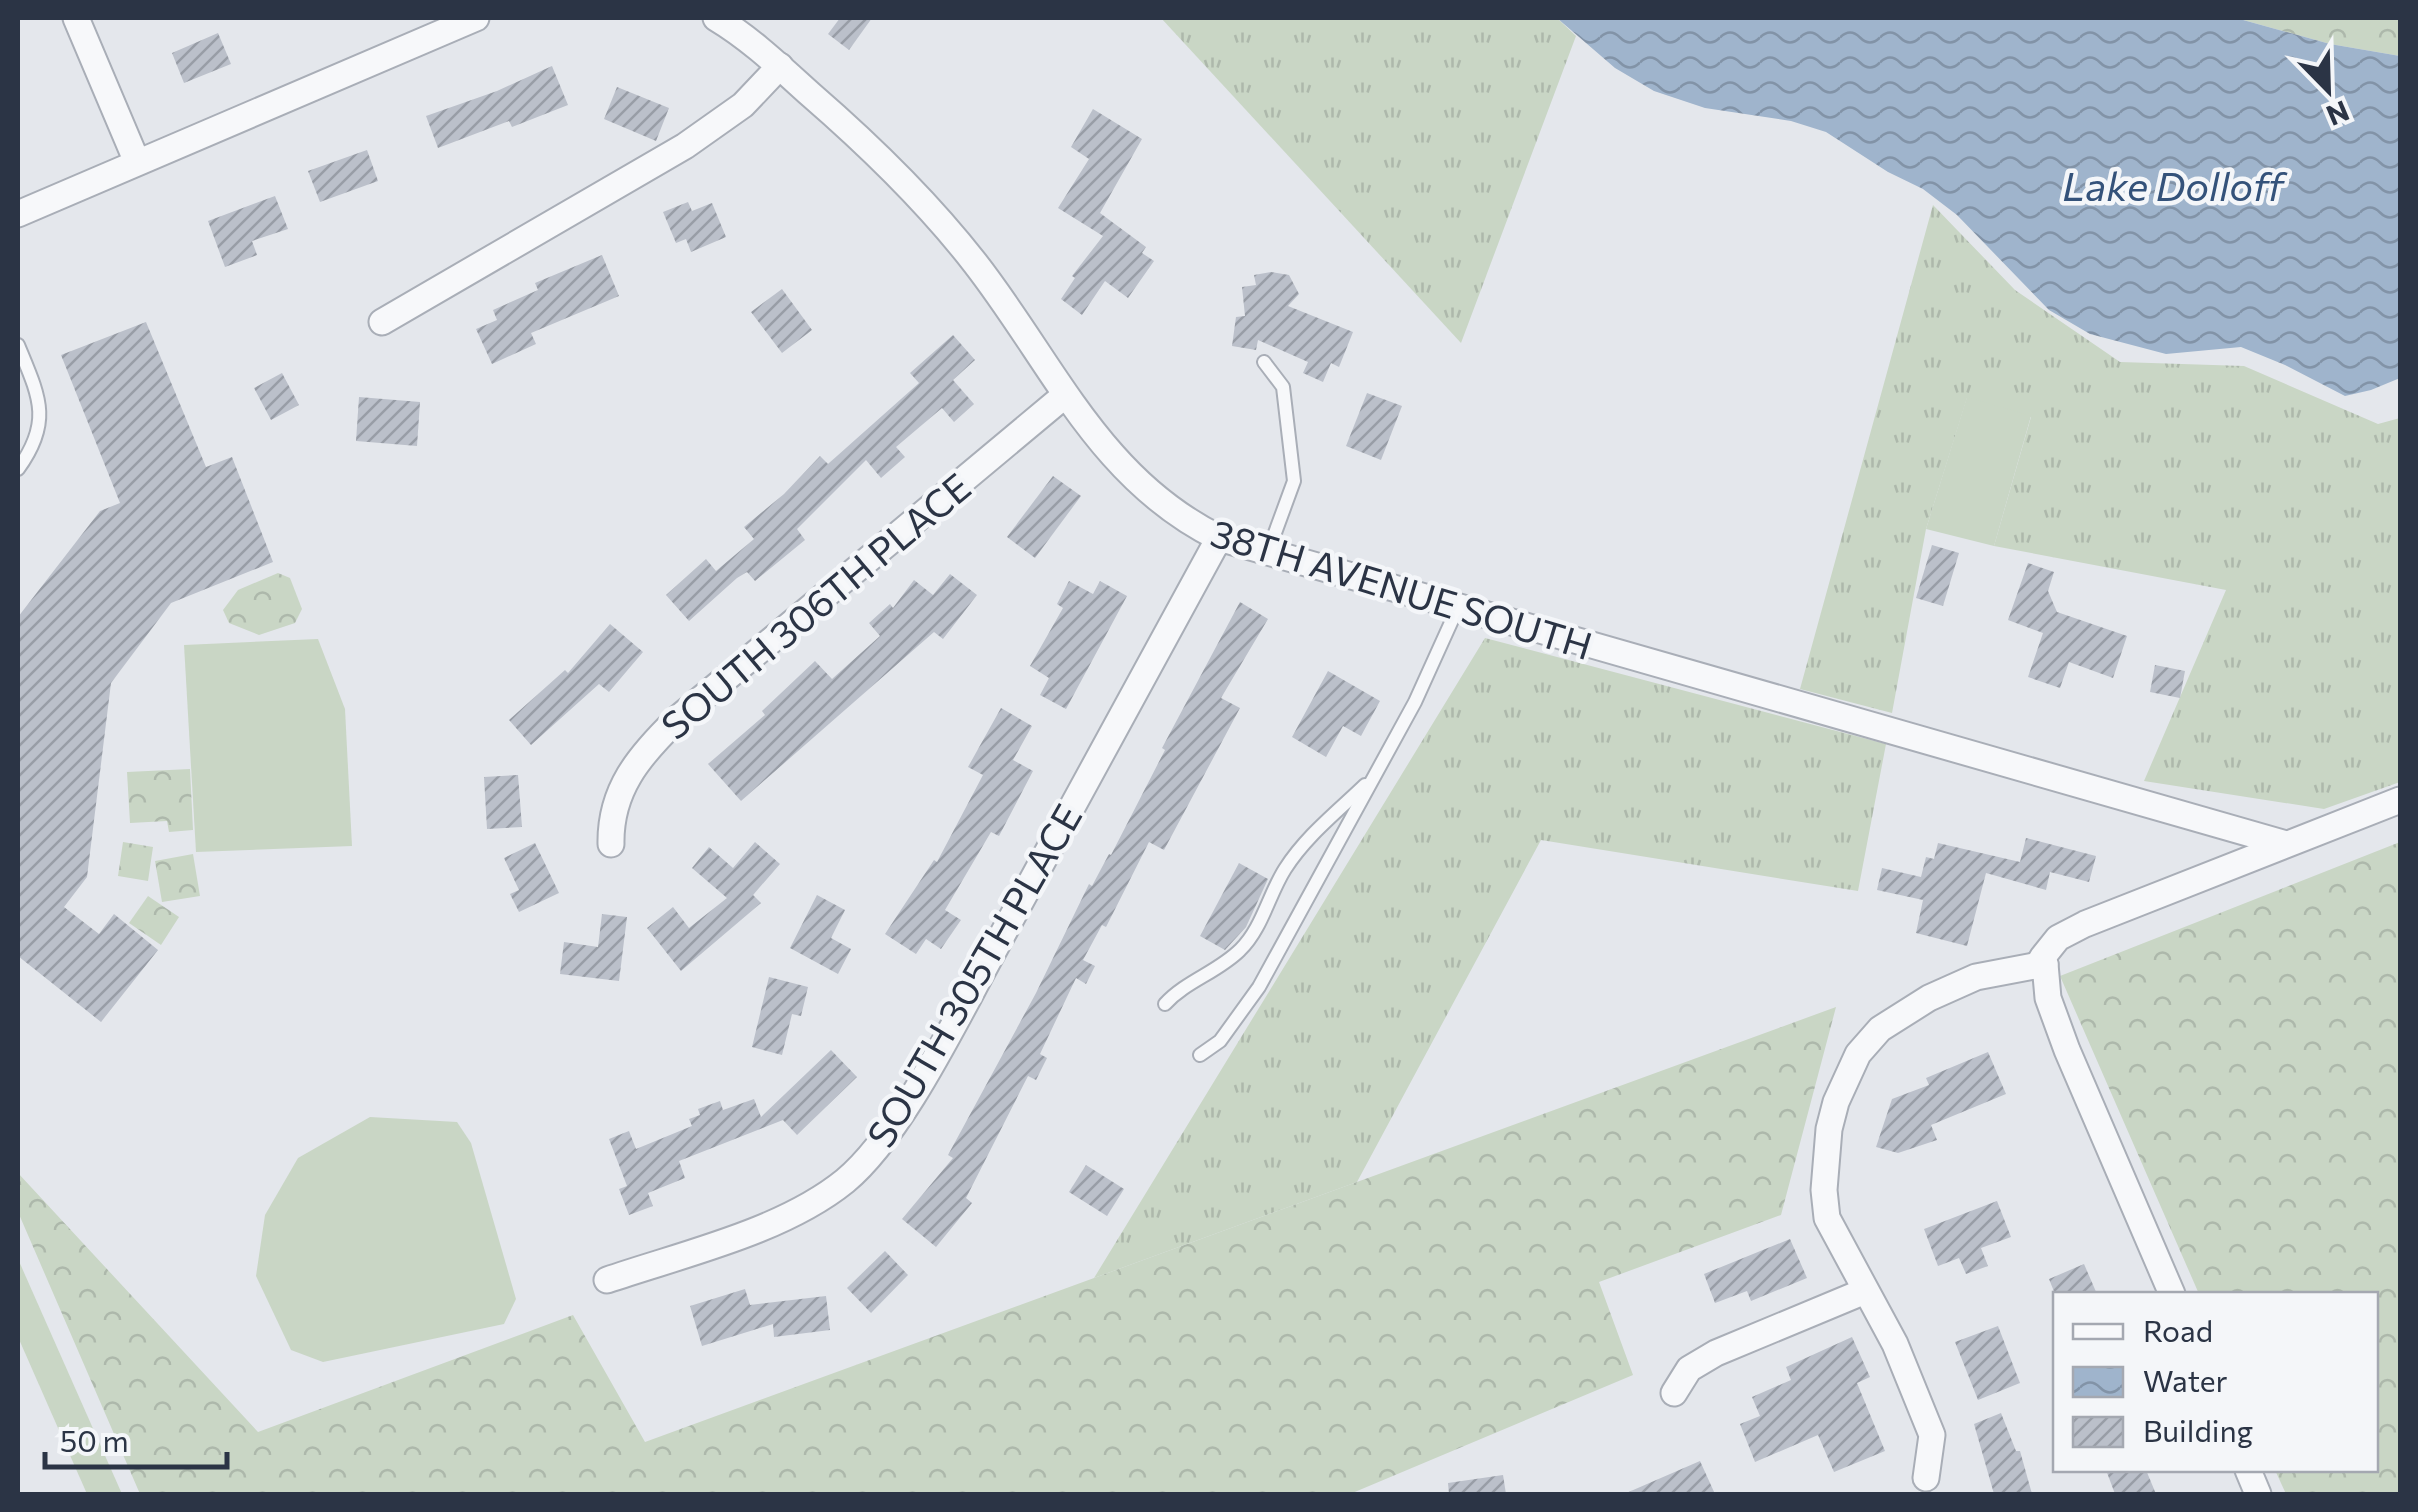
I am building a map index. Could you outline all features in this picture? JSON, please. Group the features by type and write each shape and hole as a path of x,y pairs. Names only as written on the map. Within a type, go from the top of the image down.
{"street":[{"path":"76,18 138,162"},
{"path":"18,214 476,18"},
{"name":"38TH AVENUE SOUTH","path":"716,18 749,26 780,66 886,160 977,265 1064,396 1106,448 1150,494 1188,522 1220,538 2286,844"},
{"path":"382,322 685,146 743,105 780,66"},
{"name":"SOUTH 306TH PLACE","path":"611,844 620,790 640,757 676,720 1064,396"},
{"name":"SOUTH 305TH PLACE","path":"607,1280 807,1207 847,1180 880,1142 952,1026 1220,538"},
{"path":"2171,1292 2066,1050 2048,998 2042,958 2067,933 2400,800"},
{"path":"1926,1478 1932,1436 1895,1344 1827,1218 1824,1190 1828,1129 1858,1054 1880,1029 1929,998 1992,972 2045,964"},
{"path":"1674,1393 1690,1369 1716,1353 1865,1290"}],"lane":[{"path":"18,346 38,395 41,416 36,438 18,469"},
{"path":"1264,362 1283,387 1294,481 1268,552"},
{"path":"1200,1055 1220,1041 1258,988 1416,702 1458,606"},
{"path":"1165,1004 1176,992 1209,975 1243,948 1284,870 1303,844 1374,777"}],"green space":[{"path":"1161,18 1557,18 1576,36 1461,343"},
{"path":"2236,18 2400,18 2400,56 2330,44"},
{"path":"1933,205 2015,290 2120,362 2244,366 2378,424 2400,418 2400,782 2324,809 2144,781 2226,590 1994,546 2031,417 1967,398 1926,529 1892,713 1800,689"},
{"path":"1967,397 2031,416 1994,546 1926,529"},
{"path":"278,573 290,578 302,609 295,623 259,635 229,623 223,610 238,590"},
{"path":"1485,638 1886,744 1858,891 1541,840 1357,1182 1094,1278"},
{"path":"318,639 345,709 352,846 196,852 184,645"},
{"path":"190,769 193,830 169,832 167,821 130,823 127,772"},
{"path":"123,842 153,847 148,881 118,876"},
{"path":"2400,842 2400,1494 2286,1494 2276,1472 2378,1472 2378,1292 2198,1292 2060,976"},
{"path":"193,854 200,896 162,902 155,861"},
{"path":"148,896 179,917 161,945 129,923"},
{"path":"1836,1007 1781,1215 1599,1282 1633,1375 1350,1494 140,1494 18,1212 18,1173 258,1432 573,1315 645,1442"},
{"path":"370,1117 457,1122 471,1143 516,1299 504,1324 323,1362 291,1350 256,1276 265,1215 298,1158"},
{"path":"18,1259 122,1494 87,1494 18,1337"}],"water":[{"name":"Lake Dolloff","path":"1557,18 2236,18 2330,44 2400,56 2400,378 2345,396 2241,347 2166,354 2090,334 2049,310 1957,215 1923,189 1888,172 1826,132 1791,121 1705,108 1654,91 1615,68"}],"building":[{"path":"840,18 872,18 849,50 828,34"},
{"path":"218,33 231,64 184,83 172,53"},
{"path":"552,66 568,105 512,127 509,121 438,148 426,116"},
{"path":"617,87 669,108 656,141 604,119"},
{"path":"1093,109 1142,139 1100,213 1146,247 1142,253 1154,261 1128,298 1105,281 1082,315 1061,299 1075,278 1072,276 1103,236 1058,208 1089,159 1071,147"},
{"path":"367,150 378,181 320,202 308,171"},
{"path":"275,196 288,229 252,241 257,255 225,267 208,221"},
{"path":"688,202 692,211 712,203 726,237 691,252 686,239 676,243 663,212"},
{"path":"602,255 619,296 531,333 536,344 492,364 476,329 497,320 493,310 538,290 535,283"},
{"path":"1254,275 1289,275 1299,294 1288,306 1353,332 1339,367 1331,363 1323,382 1303,373 1308,362 1258,340 1256,350 1232,346 1236,317 1245,316 1242,287 1256,285"},
{"path":"782,289 812,330 782,353 751,312"},
{"path":"146,322 206,467 232,457 273,562 171,603 111,683 87,877 64,907 99,934 114,914 158,950 101,1022 18,956 18,617 100,511 120,503 61,355"},
{"path":"953,335 975,360 953,380 974,404 954,422 942,408 896,447 905,457 881,478 866,460 797,529 805,540 755,581 747,572 737,578 689,621 666,595 706,559 716,571 754,539 744,527 784,494 820,456 828,464 919,383 910,373"},
{"path":"282,373 299,405 271,420 254,388"},
{"path":"1367,393 1402,406 1381,460 1346,446"},
{"path":"359,397 420,402 417,446 356,441"},
{"path":"1053,476 1081,496 1035,558 1007,537"},
{"path":"1932,545 1959,553 1943,606 1916,598"},
{"path":"2028,563 2054,572 2048,591 2057,612 2127,636 2113,678 2069,662 2060,688 2028,677 2043,633 2008,620"},
{"path":"950,574 977,595 943,639 934,632 741,801 708,764 765,715 762,711 815,661 832,679 880,636 869,623 890,604 893,608 914,580 933,595"},
{"path":"1069,581 1093,594 1100,581 1127,596 1066,709 1040,695 1049,678 1030,666 1063,608 1057,604"},
{"path":"1240,602 1268,619 1221,698 1240,708 1164,850 1149,842 1106,927 1102,925 1083,960 1095,966 1086,984 1076,978 1040,1054 1047,1058 1036,1080 1028,1076 966,1198 972,1203 936,1247 902,1219 953,1158 948,1155 1036,993 1089,884 1092,886 1111,855 1165,750 1162,748"},
{"path":"610,624 643,652 609,692 599,684 531,745 509,720 565,670 568,673"},
{"path":"2155,665 2185,671 2180,698 2150,692"},
{"path":"1328,671 1380,701 1361,736 1343,726 1326,757 1292,737"},
{"path":"1001,708 1032,726 1013,760 1033,771 999,836 991,832 945,910 961,920 941,949 926,939 916,954 885,934 934,860 937,862 983,775 968,767"},
{"path":"518,775 522,827 487,829 484,777"},
{"path":"2026,838 2096,856 2089,882 2050,872 2046,890 1986,873 1967,946 1916,933 1923,900 1877,890 1882,868 1921,877 1926,857 1934,859 1938,843 2020,862"},
{"path":"755,842 780,864 753,895 761,903 681,971 647,928 673,907 689,928 727,898 692,868 709,847 733,868"},
{"path":"535,843 559,893 519,912 510,894 519,890 504,858"},
{"path":"1239,863 1268,879 1246,927 1225,950 1200,936"},
{"path":"817,895 845,910 831,938 851,949 838,974 790,948"},
{"path":"602,914 627,917 619,981 560,974 564,942 598,947"},
{"path":"769,977 808,987 801,1016 792,1014 782,1055 752,1047"},
{"path":"831,1050 857,1077 797,1135 783,1120 679,1161 685,1178 648,1193 653,1206 629,1215 619,1189 627,1186 609,1139 629,1131 636,1149 692,1126 689,1119 700,1115 698,1109 720,1101 723,1110 754,1099 761,1117"},
{"path":"1988,1052 2006,1094 1931,1125 1937,1140 1898,1153 1876,1147 1892,1099 1929,1085 1926,1078"},
{"path":"1086,1165 1124,1189 1107,1216 1069,1192"},
{"path":"1997,1201 2011,1237 1981,1248 1988,1266 1966,1274 1959,1258 1938,1266 1924,1229"},
{"path":"1790,1239 1807,1278 1751,1301 1747,1291 1715,1303 1704,1274"},
{"path":"885,1251 908,1275 871,1313 847,1288"},
{"path":"2084,1264 2096,1292 2054,1292 2049,1279"},
{"path":"745,1289 750,1305 826,1296 830,1330 774,1337 773,1324 702,1346 690,1306"},
{"path":"1998,1326 2020,1383 1978,1400 1955,1342"},
{"path":"1852,1337 1870,1377 1857,1383 1885,1451 1834,1472 1818,1435 1755,1462 1740,1424 1760,1416 1752,1397 1791,1380 1786,1367"},
{"path":"2001,1413 2016,1451 2020,1451 2032,1494 1994,1494 1974,1424"},
{"path":"1700,1461 1715,1494 1624,1494"},
{"path":"2107,1472 2147,1472 2156,1494 2115,1494"},
{"path":"1503,1475 1506,1494 1449,1494 1448,1483"}]}
